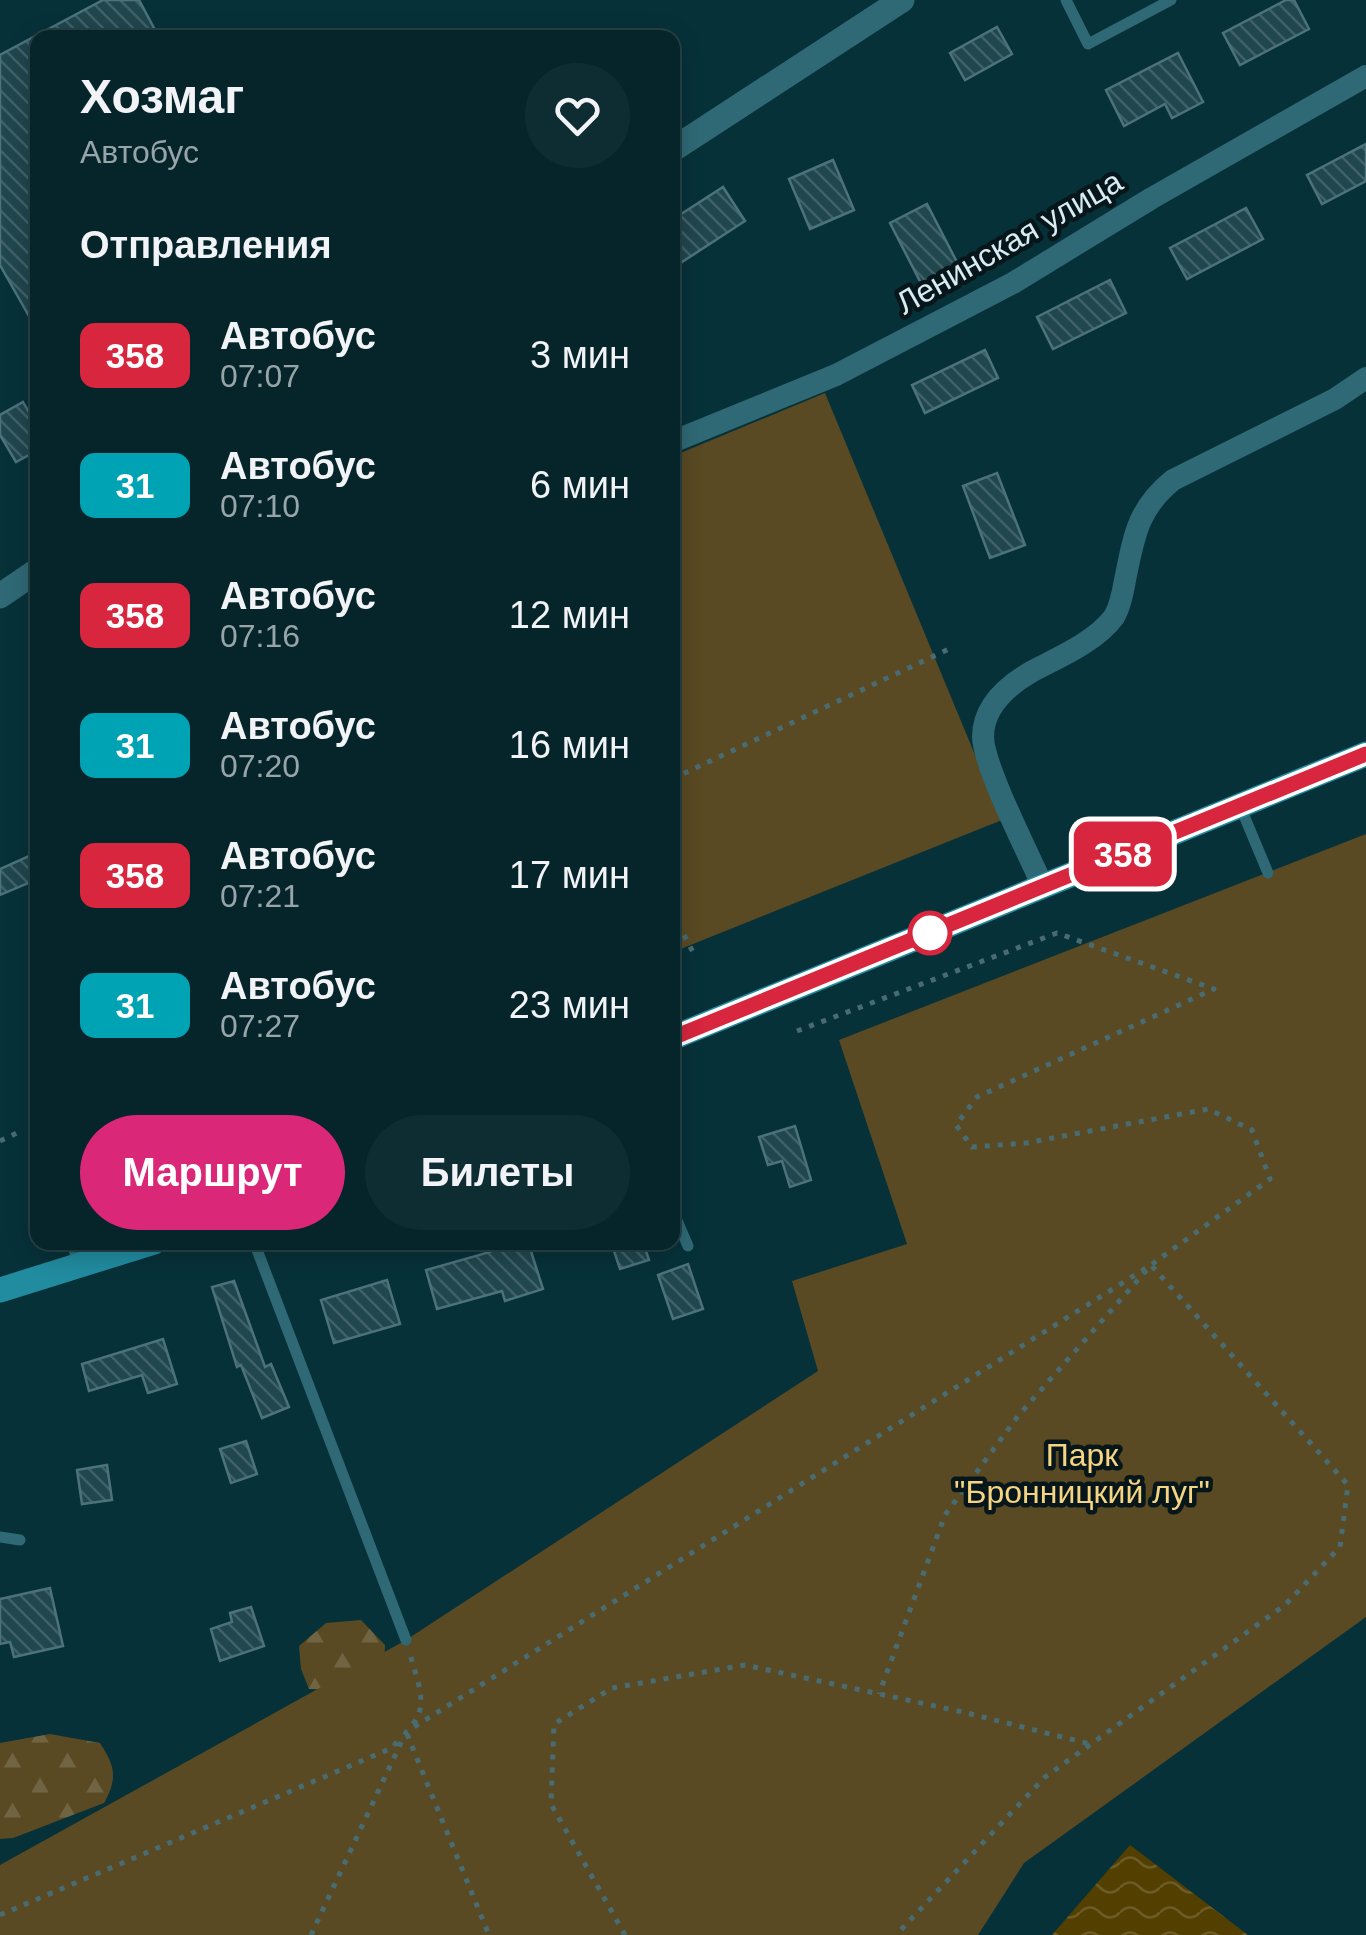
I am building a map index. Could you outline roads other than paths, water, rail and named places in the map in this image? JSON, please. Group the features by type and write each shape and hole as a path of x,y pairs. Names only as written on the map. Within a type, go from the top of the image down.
{"main road":[{"path":"680,1035 1366,754"},
{"path":"0,1290 131,1250"}],"street":[{"path":"680,145 902,0"},
{"name":"Ленинская улица","path":"680,439 836,375 982,299 1366,76"},
{"path":"1043,887 989,762 983,736 988,712 997,698 1021,678 1082,644 1116,614 1133,541 1142,514 1154,495 1173,480 1335,399 1366,378"},
{"path":"0,596 30,575"}],"lane":[{"path":"1066,0 1088,44 1171,0"},
{"path":"1240,806 1268,873"},
{"path":"680,1228 688,1246"},
{"path":"74,1250 80,1268"},
{"path":"257,1250 406,1640"},
{"path":"0,1537 20,1540"}],"water":[{"path":"1130,1845 1248,1935 1052,1935"}],"park label":[{"name":"Парк \"Бронницкий луг\"","path":"1082,1474"}]}
